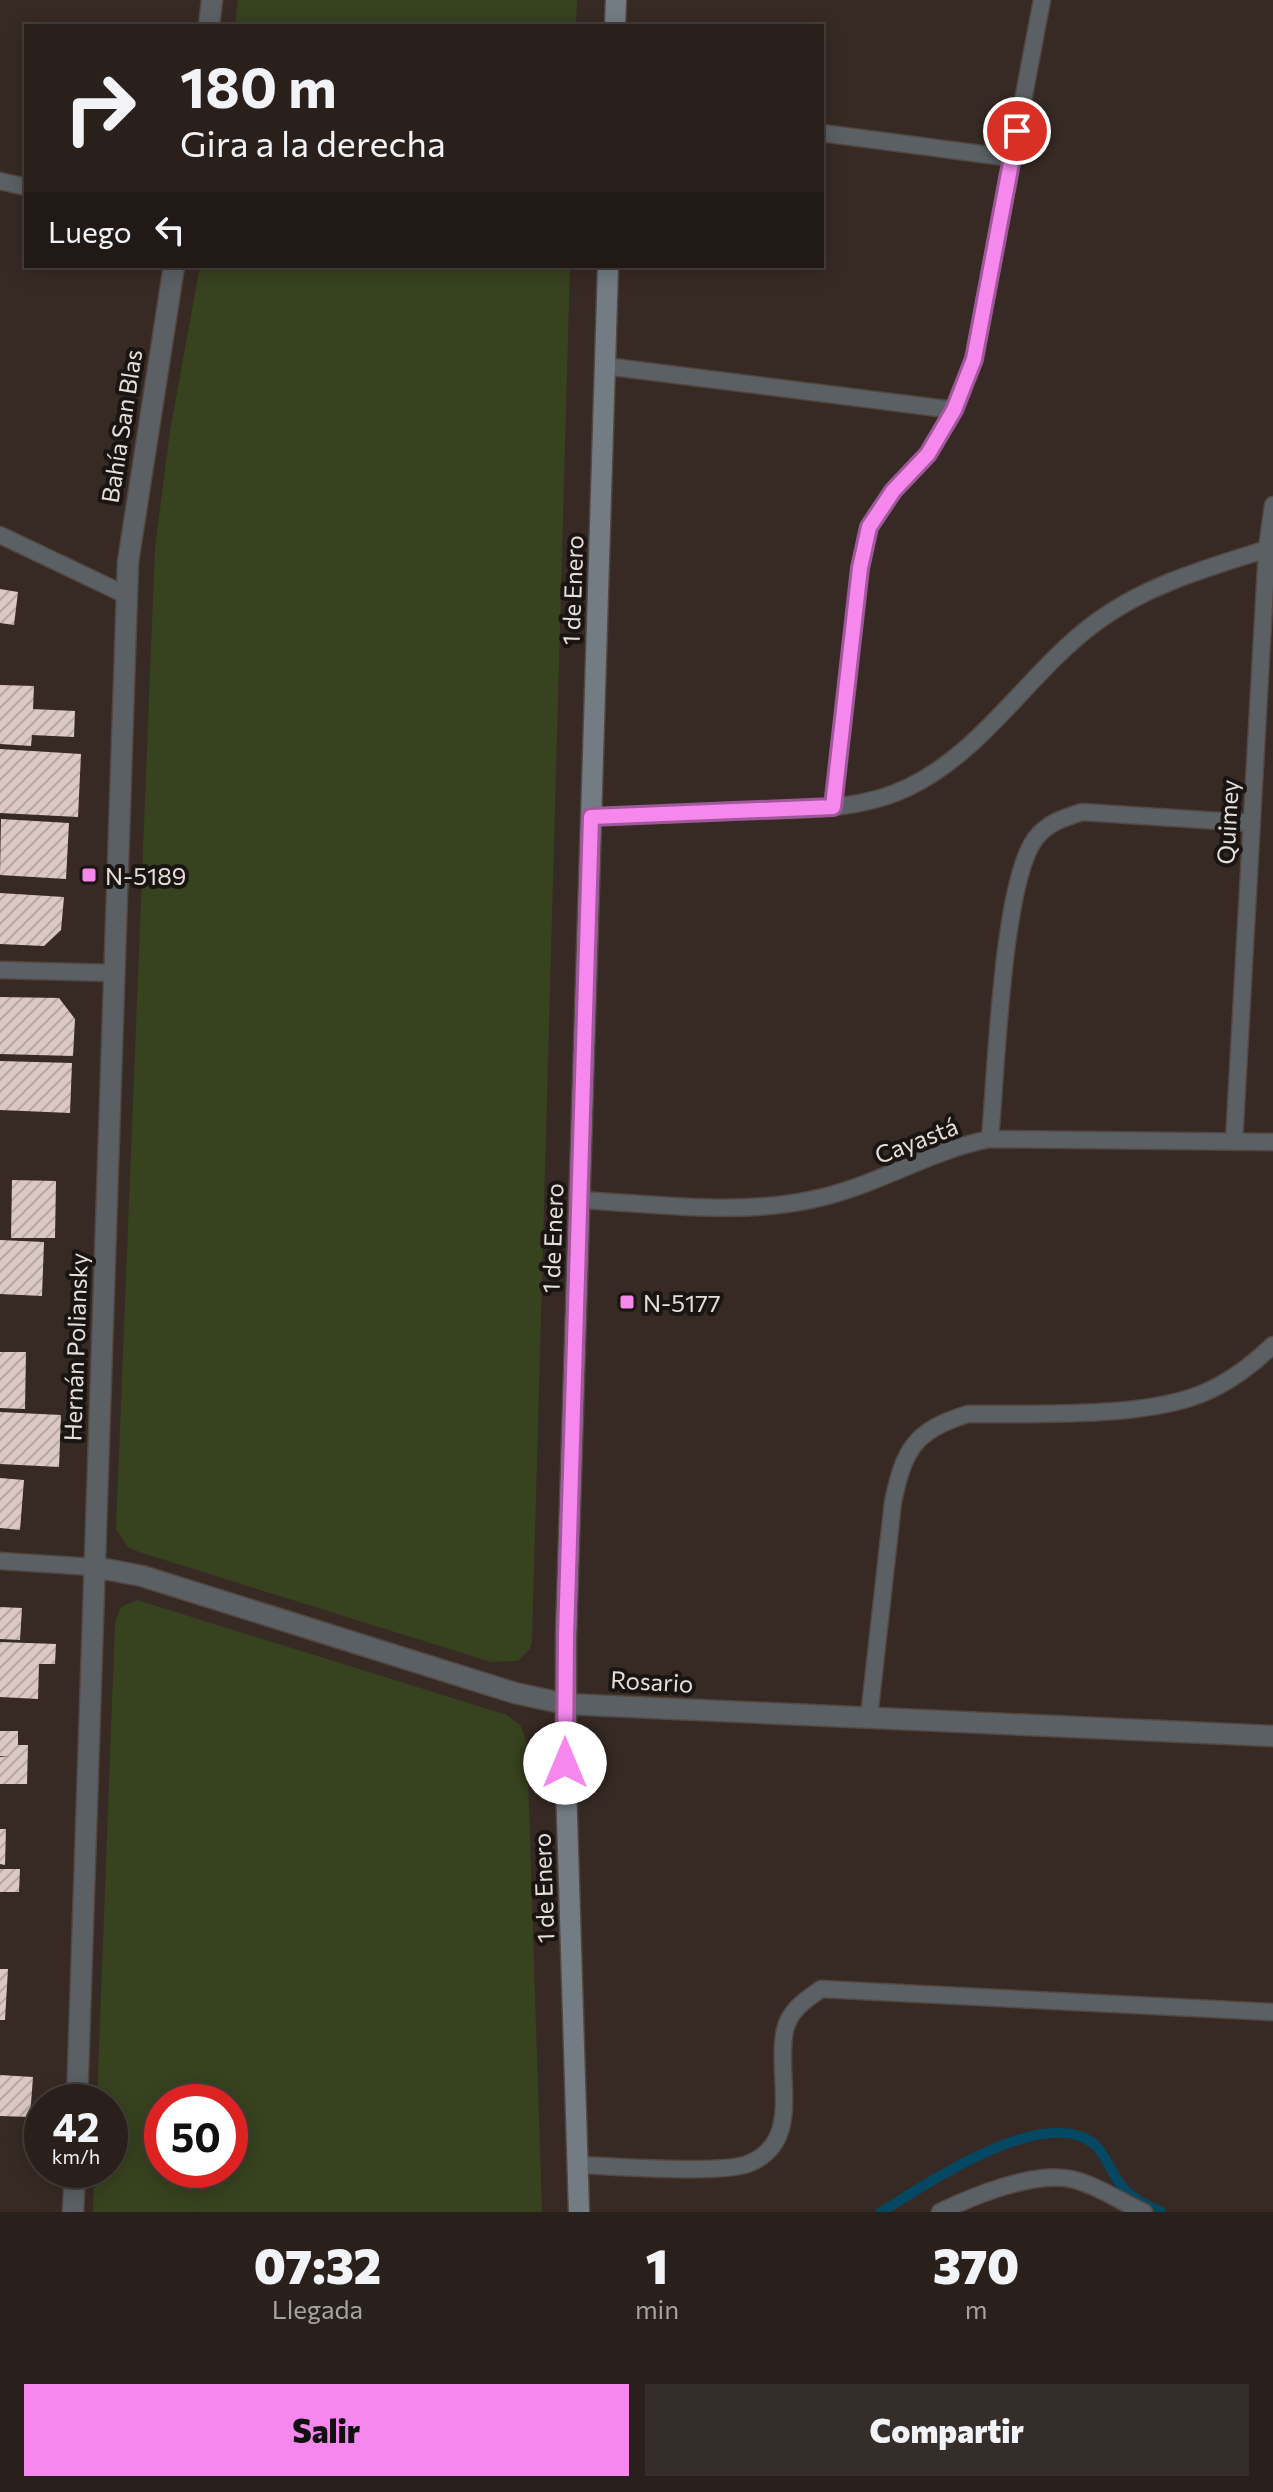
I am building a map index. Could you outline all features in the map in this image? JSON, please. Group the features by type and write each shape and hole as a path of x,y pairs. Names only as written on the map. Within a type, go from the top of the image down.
{"main road":[{"path":"615,24 616,0"},
{"name":"1 de Enero","path":"579,2212 566,1704 608,268"}],"street":[{"path":"209,24 212,0"},
{"name":"Bahía San Blas","path":"126,595 134,508 174,268"},
{"name":"Hernán Poliansky","path":"78,2084 126,595"},
{"name":"Rosario","path":"94,1567 156,1580 515,1693 566,1704 1273,1736"},
{"path":"73,2212 74,2188"}],"lane":[{"path":"833,807 860,568 869,527 893,491 928,454 954,410 974,359 1042,0"},
{"path":"824,133 1012,158"},
{"path":"0,181 24,187"},
{"path":"605,366 954,410"},
{"name":"Quimey","path":"1234,1142 1267,549 1273,505"},
{"path":"0,535 126,595"},
{"path":"591,817 833,807 874,801 908,788 941,769 974,742 1093,625 1129,600 1179,578 1267,549"},
{"path":"990,1139 1011,915 1019,870 1035,839 1056,820 1082,812 1251,823"},
{"path":"0,970 113,973"},
{"name":"Cayastá","path":"580,1200 770,1206 821,1198 870,1184 953,1146 990,1139 1273,1142"},
{"path":"869,1717 893,1502 900,1468 915,1441 938,1423 968,1414 1162,1405 1206,1392 1249,1368 1273,1345"},
{"name":"Rosario","path":"0,1561 94,1567"},
{"path":"578,2165 718,2168 748,2165 773,2149 783,2123 785,2028 798,2005 821,1989 1273,2012"},
{"path":"940,2212 965,2200 1054,2177 1074,2179 1144,2212"}],"green space":[{"path":"238,0 577,0 576,24 235,24"},
{"path":"200,268 570,268 532,1641 530,1649 518,1661 491,1662 139,1552 128,1547 116,1529 155,548 170,431"},
{"path":"137,1600 507,1715 521,1726 527,1744 542,2212 93,2212 94,2188 128,2188 128,2084 98,2084 115,1623 121,1607"}],"building":[{"path":"0,589 18,592 14,625 0,623"},
{"path":"0,685 34,686 33,709 75,711 74,737 32,735 31,746 0,744"},
{"path":"0,749 81,754 78,817 0,813"},
{"path":"1,819 69,823 66,879 0,875"},
{"path":"0,893 64,897 61,930 44,946 0,944"},
{"path":"0,997 59,998 75,1019 73,1056 0,1054"},
{"path":"0,1061 72,1063 70,1113 0,1110"},
{"path":"12,1180 56,1181 55,1238 11,1238"},
{"path":"0,1240 44,1242 42,1296 0,1294"},
{"path":"0,1352 26,1352 25,1409 0,1408"},
{"path":"0,1412 61,1415 59,1467 0,1464"},
{"path":"0,1478 24,1480 20,1530 0,1528"},
{"path":"0,1607 22,1608 20,1640 0,1639"},
{"path":"0,1642 56,1644 55,1664 39,1664 38,1699 0,1697"},
{"path":"0,1731 18,1731 18,1745 28,1745 27,1784 0,1784 0,1757 9,1756 0,1756"},
{"path":"0,1829 6,1829 5,1865 0,1864"},
{"path":"0,1869 20,1869 19,1892 0,1892"},
{"path":"0,1969 8,1969 5,2020 0,2020"},
{"path":"0,2075 33,2077 32,2084 24,2084 24,2117 0,2116"}],"waterway":[{"path":"881,2212 985,2152 1016,2140 1046,2134 1072,2134 1094,2144 1125,2190 1161,2212"}],"place":[{"name":"N-5189","path":"89,875"},
{"name":"N-5177","path":"627,1302"}],"route":[{"path":"565,1763 566,1637 591,817 833,807 860,568 869,527 893,491 928,454 954,410 974,359 1017,131"}]}
